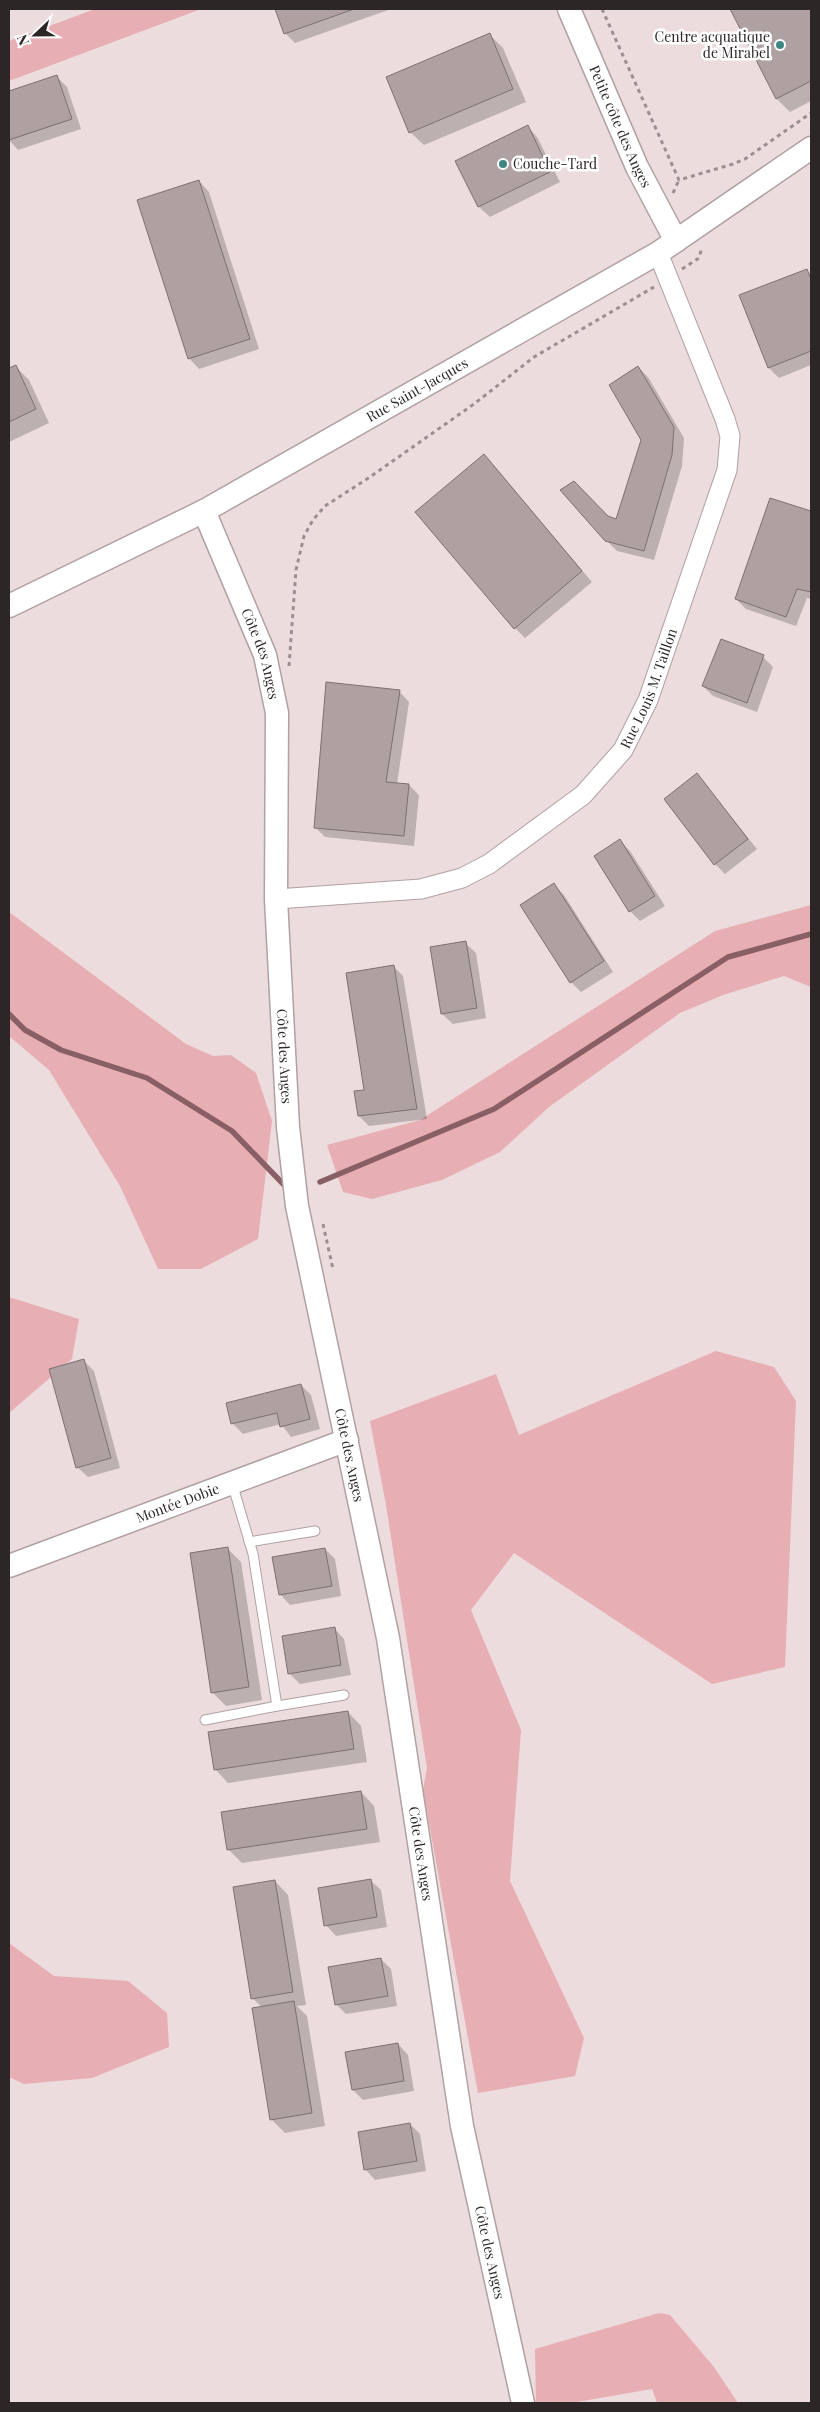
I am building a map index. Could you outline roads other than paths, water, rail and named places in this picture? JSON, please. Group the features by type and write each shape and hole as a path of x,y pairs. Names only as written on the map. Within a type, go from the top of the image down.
{"street":[{"name":"Petite côte des Anges","path":"570,9 637,167 675,241"},
{"name":"Rue Saint-Jacques","path":"9,606 204,511 675,241 811,148"},
{"name":"Rue Louis M. Taillon","path":"276,899 421,889 462,878 489,864 582,794 623,750 648,700 730,454 730,436 720,403 668,278 675,241"},
{"name":"Côte des Anges","path":"204,511 265,655 277,713 276,899 292,1165 297,1206 388,1638 462,2126 523,2403"},
{"name":"Montée Dobie","path":"9,1566 347,1440"}],"lane":[{"path":"232,1483 249,1542 277,1706"},
{"path":"249,1542 316,1531"},
{"path":"205,1720 344,1695"}],"waterway":[{"path":"320,1182 494,1109 728,957 811,934"},
{"path":"9,1014 25,1030 61,1050 147,1078 232,1131 288,1189"}],"place":[{"name":"Centre acquatique de Mirabel","path":"780,45"},
{"name":"Couche-Tard","path":"503,164"}]}
